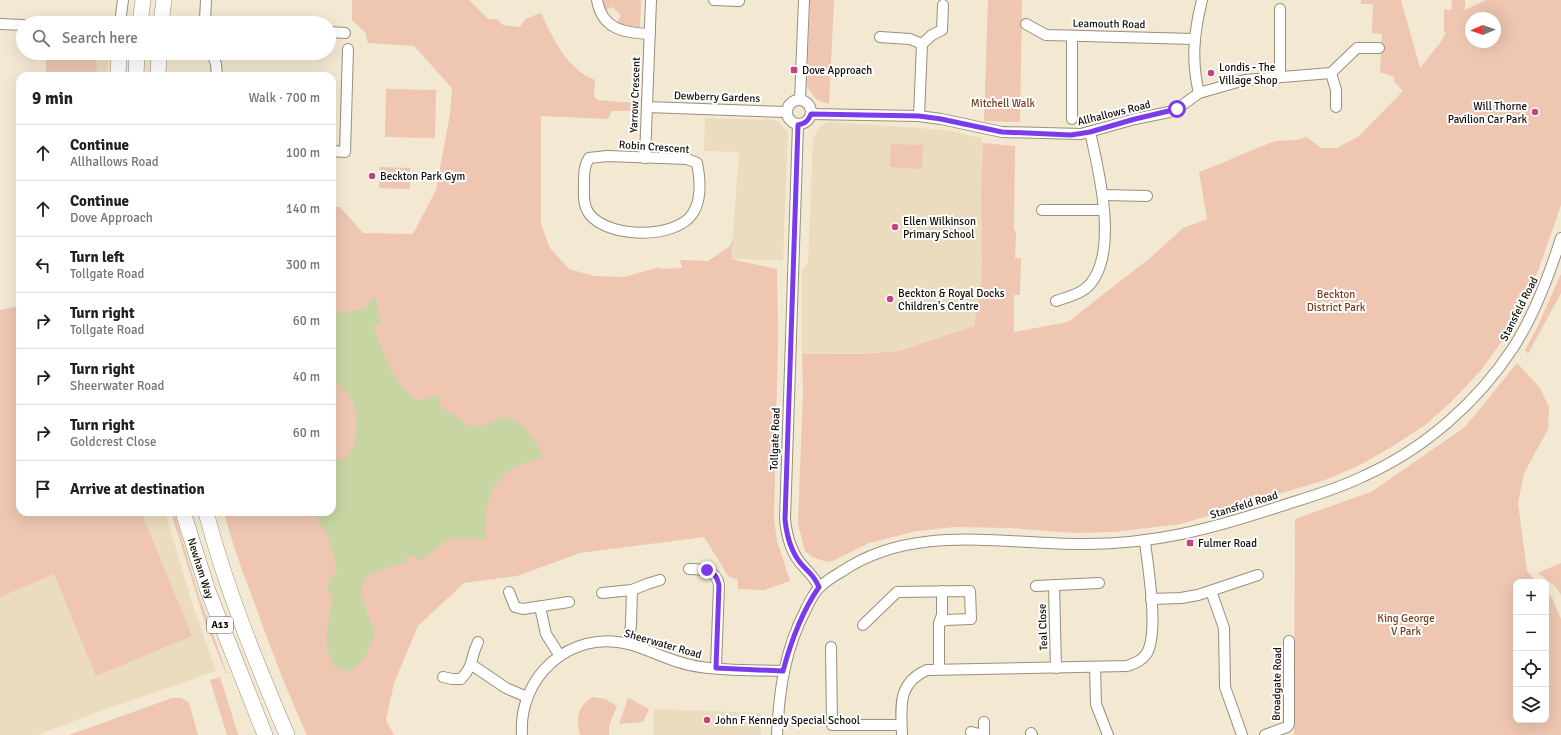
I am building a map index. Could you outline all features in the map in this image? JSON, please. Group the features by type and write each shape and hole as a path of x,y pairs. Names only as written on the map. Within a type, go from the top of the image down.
{"highway":[{"path":"141,16 143,0"},
{"path":"162,16 164,0"},
{"path":"118,72 119,60"},
{"path":"136,72 137,60"},
{"path":"158,72 159,60"},
{"name":"Newham Way","path":"184,516 208,591 265,735"},
{"name":"Newham Way","path":"207,516 226,579 256,664 287,735"}],"street":[{"path":"121,16 123,0"},
{"path":"205,16 206,0"},
{"path":"597,0 599,12 607,23 631,33 650,34"},
{"name":"Yarrow Crescent","path":"645,158 651,0"},
{"path":"714,0 739,1"},
{"path":"800,100 804,0"},
{"path":"1199,93 1194,69 1194,39 1202,0"},
{"path":"922,44 942,30 943,5"},
{"path":"1280,9 1280,77"},
{"path":"0,24 16,25"},
{"name":"Leamouth Road","path":"1026,24 1046,35 1194,39"},
{"path":"336,32 345,33"},
{"path":"1072,36 1072,119"},
{"path":"880,37 910,39 922,44"},
{"path":"811,114 919,116 922,44"},
{"path":"1336,107 1336,90 1331,73 1357,48 1379,48"},
{"path":"336,152 345,152 348,49"},
{"path":"215,60 217,72"},
{"name":"Allhallows Road","path":"919,116 941,119 984,129 1016,133 1071,135 1090,132 1177,109 1199,93 1245,80 1331,73"},
{"path":"800,100 806,102 810,107 811,114 809,119 798,125 792,123 786,112 788,105 793,101 800,100"},
{"name":"Dewberry Gardens","path":"647,107 786,112"},
{"name":"Tollgate Road","path":"798,125 785,520 790,545 794,555 803,567 815,577 819,587"},
{"path":"1056,301 1084,289 1095,278 1104,256 1104,195 1090,132"},
{"name":"Robin Crescent","path":"607,156 645,158 687,159 697,163 699,175 698,202 693,214 685,222 664,231 642,232 626,232 610,228 594,218 586,209 584,197 584,165 589,158 607,156"},
{"path":"1104,195 1147,196"},
{"path":"1042,210 1104,210"},
{"name":"Stansfeld Road","path":"819,587 854,562 878,551 906,544 932,541 974,540 1083,544 1145,542 1187,534 1232,521 1338,487 1364,476 1414,448 1458,413 1485,384 1513,348 1530,319 1547,280 1561,238"},
{"path":"902,735 901,703 904,692 910,682 922,672 939,669 1127,666 1142,659 1150,644 1152,635 1151,599 1145,542"},
{"path":"689,569 707,570 718,578 716,668"},
{"path":"1151,599 1181,598 1211,591 1258,575"},
{"path":"602,593 632,590 660,580"},
{"path":"1036,586 1099,583"},
{"name":"Teal Close","path":"1054,585 1056,668"},
{"path":"777,735 778,707 783,671 791,640 806,608 819,587"},
{"path":"628,644 631,625 632,590"},
{"path":"939,669 939,623 942,615 942,591"},
{"path":"863,625 897,592 970,591 971,619 946,620 939,623"},
{"path":"1211,591 1224,628 1225,687 1242,735"},
{"path":"509,592 515,607 523,609 569,602"},
{"path":"540,607 546,634 560,656"},
{"name":"Broadgate Road","path":"1265,735 1287,728 1289,724 1290,641"},
{"path":"442,677 461,679 472,664 473,653 478,642"},
{"name":"Sheerwater Road","path":"522,735 522,718 527,697 542,670 560,656 578,647 594,642 628,644 685,664 716,668 783,671"},
{"path":"831,647 832,725 901,724"},
{"path":"472,664 506,688 527,697"},
{"path":"1095,667 1096,704 1108,735"},
{"path":"971,732 984,735 984,722"}],"shaded area":[{"path":"46,60 108,60 107,72 46,72"},
{"path":"705,118 776,120 788,132 783,260 731,259 739,152 704,151"},
{"name":"Ellen Wilkinson Primary School","path":"827,122 951,131 981,138 983,143 981,190 982,273 974,326 899,351 802,354 802,270 808,263 813,138 820,127"},
{"path":"375,296 381,323 374,325 380,344 398,381 412,397 420,400 439,395 440,406 469,426 486,425 502,417 515,420 522,425 533,438 543,457 514,468 503,476 496,484 487,510 485,539 450,538 418,561 415,555 406,558 406,563 388,567 366,576 360,593 375,635 363,660 350,671 339,668 332,662 328,653 327,630 333,598 327,590 327,583 337,570 329,540 316,516 336,516 336,460 341,460 348,455 353,448 356,438 356,417 352,400 344,388 336,383 336,312 364,309"},
{"path":"16,307 16,516 166,516 192,603 216,671 100,711 38,735 0,735 0,310"},
{"name":"John F Kennedy Special School","path":"654,709 760,713 761,735 653,735"}],"green space":[{"path":"352,0 469,0 488,19 497,19 503,25 520,27 525,19 541,13 556,43 569,61 585,75 595,80 594,96 597,100 638,103 637,111 612,111 608,119 541,116 541,224 550,248 569,269 594,276 625,277 659,267 660,269 682,268 680,260 708,261 730,246 733,239 731,259 777,269 778,335 774,519 777,541 790,581 764,590 738,589 738,580 728,576 704,537 580,553 517,576 464,583 418,626 394,683 386,720 394,735 307,735 268,641 239,561 225,516 336,516 336,207 340,207 363,233 413,234 436,190 450,114 452,88 414,46 369,43 367,41 366,33 352,20"},
{"path":"602,0 641,0 640,27 631,27 617,23 621,15 612,7 605,10"},
{"path":"810,0 834,0 829,104 817,100 807,87"},
{"name":"Mitchell Walk","path":"988,0 1022,0 1020,122 984,121"},
{"name":"Beckton District Park","path":"1361,0 1401,0 1420,68 1440,43 1446,32 1444,32 1444,9 1451,10 1452,0 1465,0 1465,10 1486,0 1561,0 1561,205 1538,271 1512,327 1482,369 1451,402 1424,426 1360,465 1325,480 1181,524 1114,532 1076,533 1011,528 955,527 916,531 869,543 835,560 827,562 812,557 805,551 798,524 803,392 802,354 859,354 899,351 974,326 982,273 981,190 983,143 1015,146 1015,258 1021,258 1020,295 1014,295 1014,332 1068,322 1150,258 1183,228 1207,219 1199,172 1261,146 1279,141 1297,140 1306,137 1322,148 1337,148 1359,136 1403,91 1394,82 1394,77 1380,72 1382,34 1372,33 1373,4 1361,4"},
{"path":"46,60 96,60 97,72 46,72"},
{"path":"386,89 436,90 435,138 385,137"},
{"path":"891,144 923,145 922,169 890,167"},
{"path":"379,167 410,168 410,189 379,188"},
{"path":"1561,274 1561,293 1528,354 1525,350 1536,330"},
{"path":"16,307 16,516 143,516 192,636 96,676 54,574 0,597 0,310"},
{"name":"King George V Park","path":"1517,363 1540,388 1549,407 1548,429 1524,473 1518,503 1527,571 1534,579 1513,579 1513,723 1549,723 1549,594 1561,619 1561,735 1294,735 1295,519 1371,492 1465,427"},
{"path":"172,516 175,516 199,596 227,673 205,622"},
{"path":"1561,563 1561,595 1556,587 1549,582 1549,579 1546,579 1538,573"},
{"path":"220,677 238,735 227,735 210,680"},
{"path":"593,697 605,699 617,706 609,725 609,735 580,735 578,724 579,713 584,704"},
{"path":"172,698 181,698 189,703 198,735 69,735"},
{"path":"628,698 649,709 643,722 619,724"}],"place":[{"name":"Dove Approach","path":"794,70"},
{"name":"Londis - The Village Shop","path":"1211,73"},
{"name":"Will Thorne Pavilion Car Park","path":"1535,112"},
{"name":"Beckton Park Gym","path":"372,176"},
{"name":"Ellen Wilkinson Primary School","path":"895,227"},
{"name":"Beckton & Royal Docks Children's Centre","path":"890,299"},
{"name":"Fulmer Road","path":"1190,543"},
{"name":"John F Kennedy Special School","path":"707,720"}],"route":[{"path":"707,570 718,578 719,585 716,668 783,671 791,640 803,614 819,587 815,577 803,567 794,555 790,545 785,520 798,125 809,119 811,114 919,116 941,119 1002,132 1071,135 1090,132 1177,109"}]}
